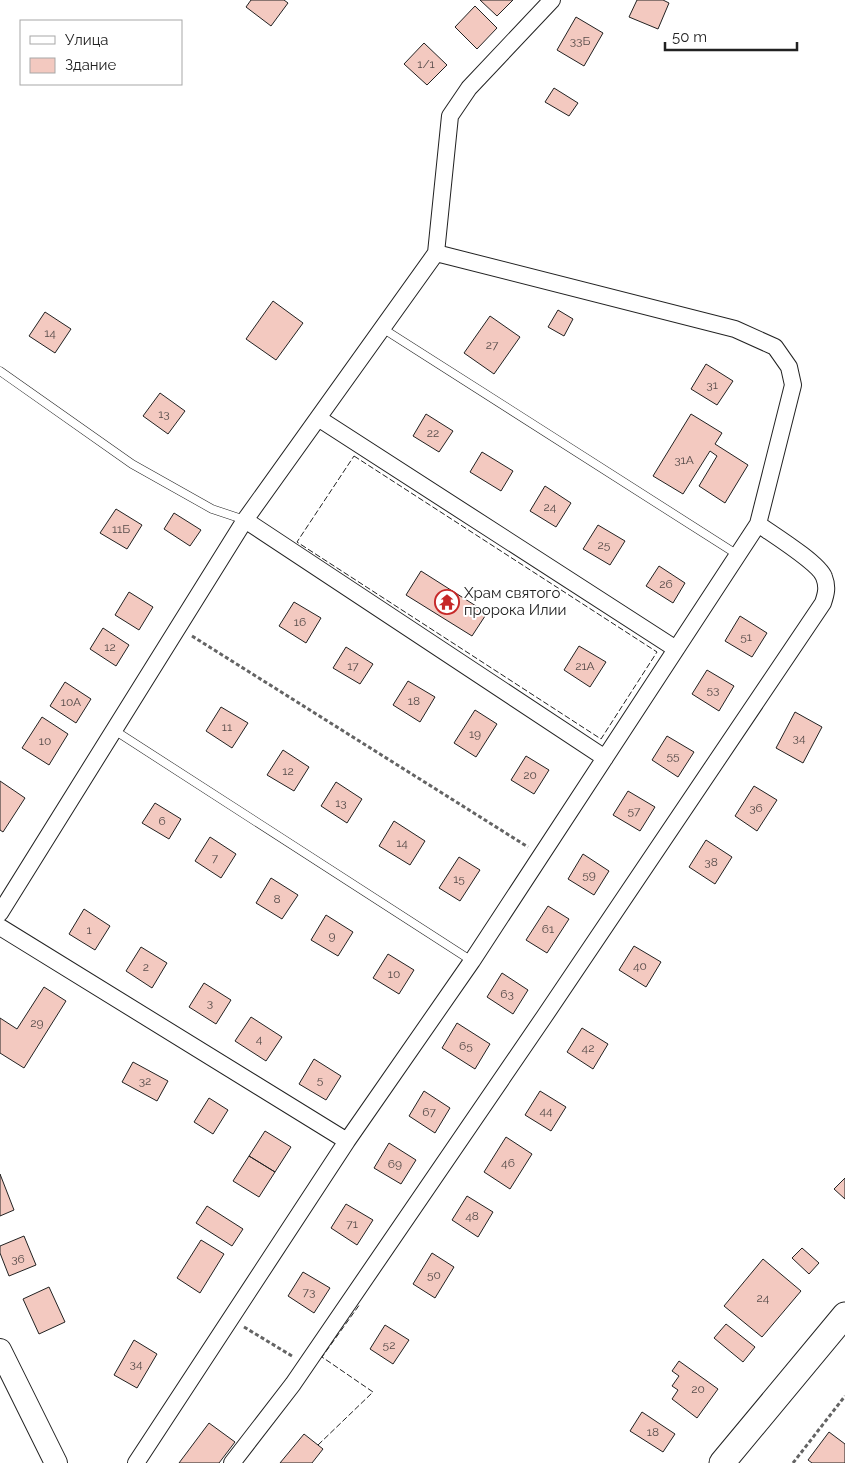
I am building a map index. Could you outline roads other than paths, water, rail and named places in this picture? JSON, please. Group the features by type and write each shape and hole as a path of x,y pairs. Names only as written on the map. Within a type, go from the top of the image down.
{"main road":[{"path":"722,1463 845,1315"}],"street":[{"path":"0,913 245,520 436,254 450,116 469,88 552,0"},
{"path":"136,1463 347,1141 472,961 758,524 793,385 789,367 775,347 735,329 436,254"},
{"path":"318,418 676,649"},
{"path":"245,520 605,758"},
{"path":"232,1463 306,1364 544,1017 823,603 827,588 824,574 811,562 758,524"},
{"path":"0,927 347,1141"},
{"path":"0,1350 56,1463"}],"lane":[{"path":"382,328 738,555"},
{"path":"0,371 132,464 212,509 245,520"},
{"path":"114,730 472,961"}],"place":[{"name":"Храм святого пророка Илии","path":"447,602"}]}
